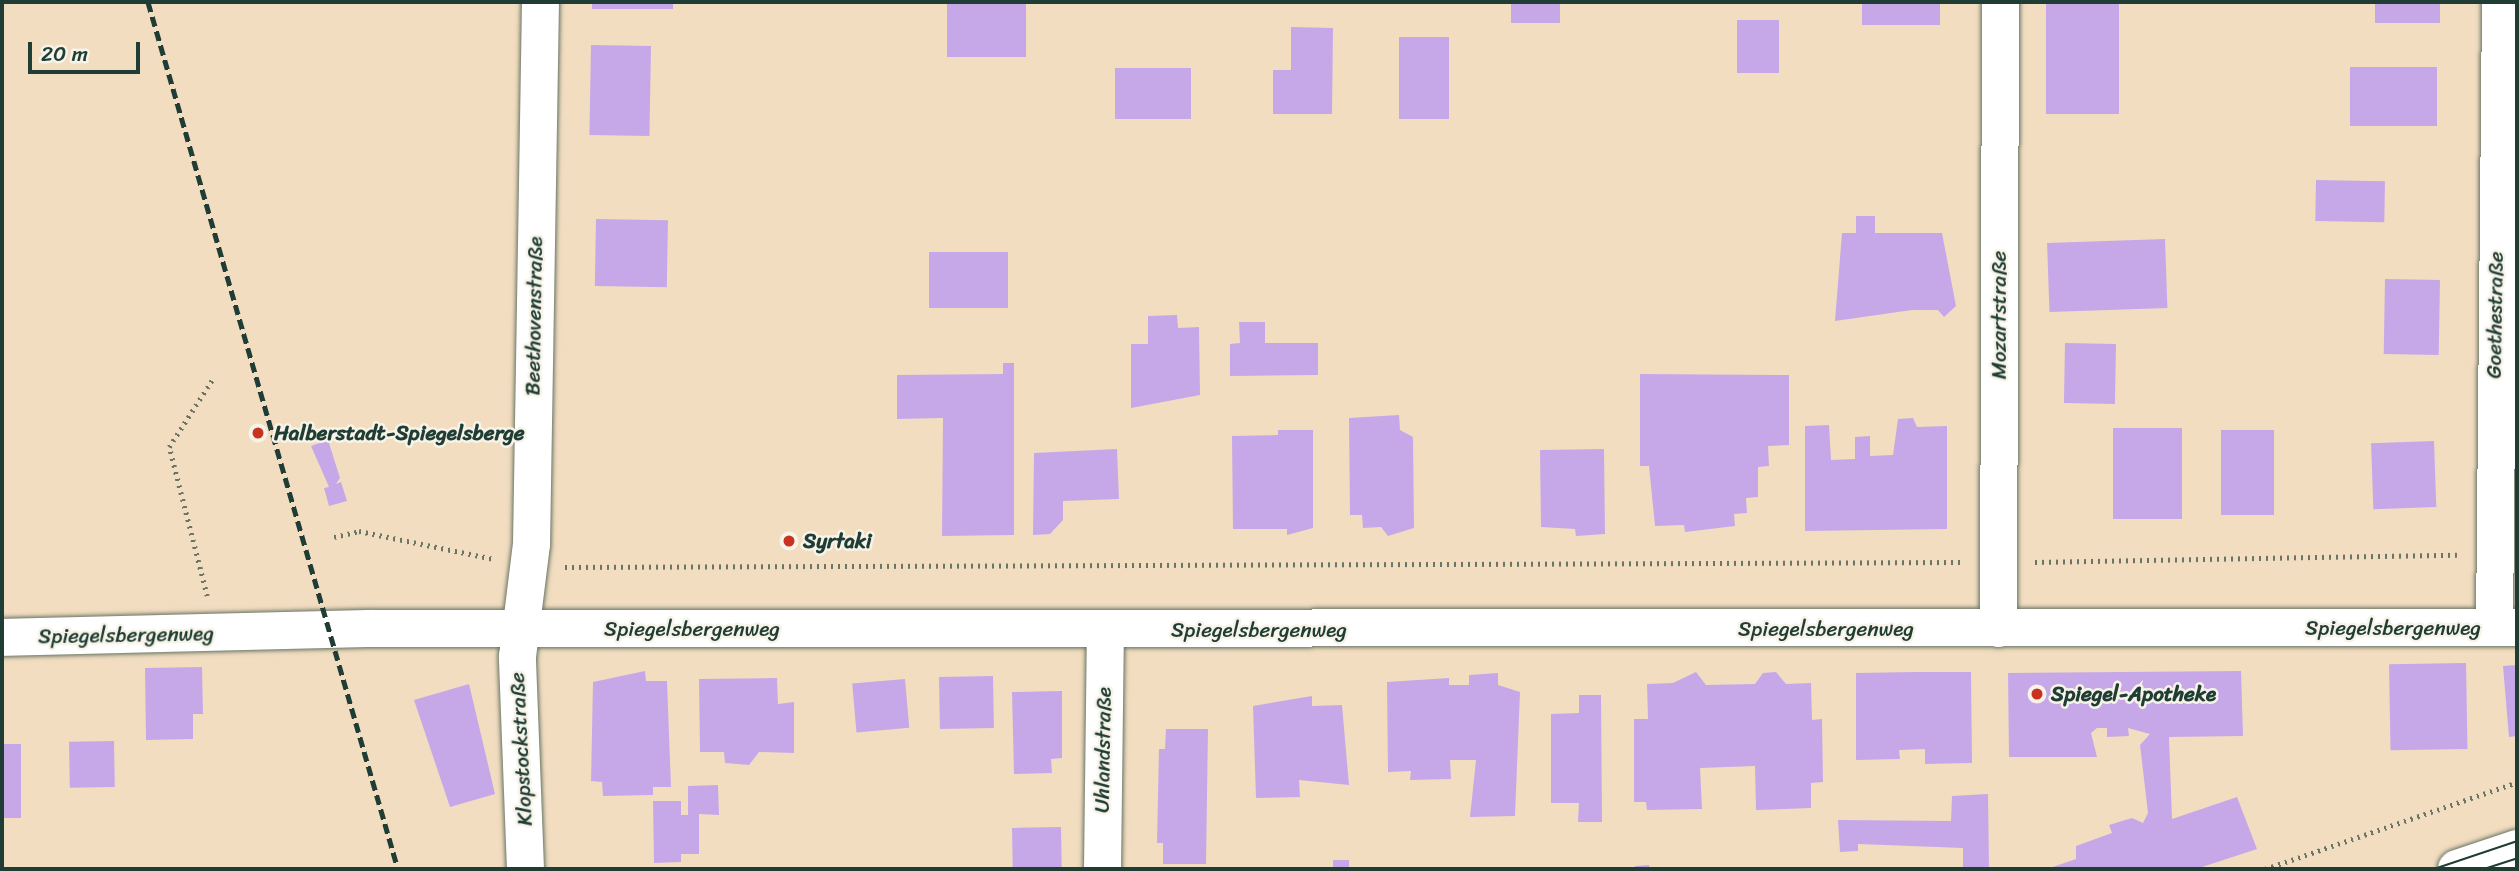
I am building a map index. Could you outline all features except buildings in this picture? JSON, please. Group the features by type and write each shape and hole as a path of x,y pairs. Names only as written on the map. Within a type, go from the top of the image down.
{"street":[{"name":"Beethovenstraße","path":"522,629 530,567 540,2"},
{"name":"Mozartstraße","path":"1998,628 2000,2"},
{"name":"Goethestraße","path":"2500,2 2494,554 2505,627"},
{"name":"Spiegelsbergenweg","path":"2,637 522,629 2505,627"},
{"name":"Klopstockstraße","path":"522,629 517,683 525,869"},
{"name":"Uhlandstraße","path":"1102,869 1105,630"},
{"path":"2458,869 2517,849"}],"path":[{"path":"214,377 169,447 216,634"},
{"path":"334,537 359,531 530,567 1998,562 2494,554"},
{"path":"2265,869 2517,782"}],"tram line":[{"path":"2434,869 2517,841"},
{"path":"2484,869 2517,858"}],"railway":[{"path":"148,2 398,869"}],"place":[{"name":"Halberstadt-Spiegelsberge","path":"258,433"},
{"name":"Syrtaki","path":"789,541"},
{"name":"Spiegel-Apotheke","path":"2037,694"}]}
